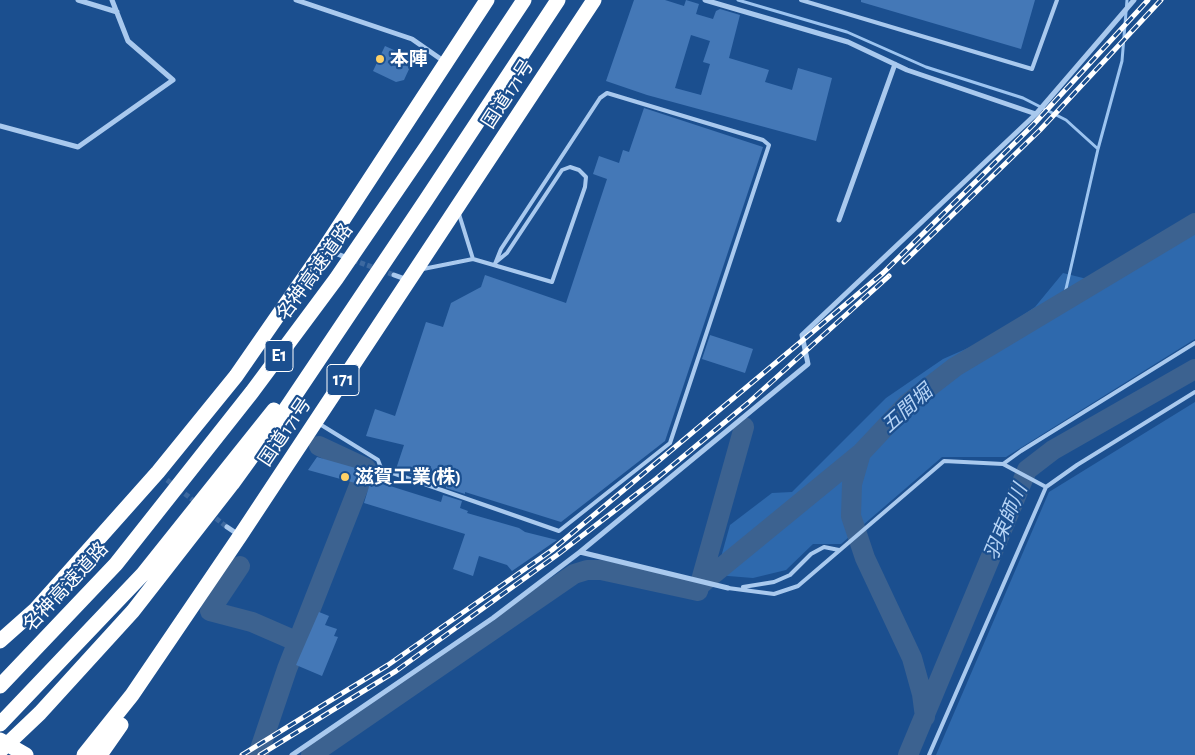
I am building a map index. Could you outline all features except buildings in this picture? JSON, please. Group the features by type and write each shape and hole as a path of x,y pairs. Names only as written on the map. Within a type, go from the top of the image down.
{"highway":[{"path":"0,641 36,609 160,474 236,376 324,249 487,0"},
{"name":"名神高速道路","path":"0,686 116,564 247,399 336,279 524,0"},
{"name":"E1","path":"0,751 40,713 134,611 210,514 279,419 558,0"},
{"name":"国道171号","path":"84,755 132,695 240,536 594,0"},
{"name":"E1","path":"0,724 143,574 338,326 426,200"},
{"path":"104,753 162,662 172,635"},
{"path":"0,740 26,755"}],"street":[{"path":"78,0 117,12"},
{"path":"0,126 78,147 173,80 128,41 112,0"},
{"path":"296,0 412,39 446,62"},
{"path":"705,0 848,42 895,64 956,88 1036,114"},
{"path":"292,755 493,618 580,552 808,364 802,335 1036,114 1134,0"},
{"path":"839,220 895,64"},
{"path":"324,249 345,257"},
{"path":"394,275 412,276"},
{"path":"226,527 240,536"},
{"path":"580,552 728,588"}],"lane":[{"path":"801,0 1032,69 1057,0"},
{"path":"316,422 378,460 381,468 387,472 559,531 670,443 769,145 763,140 607,93 600,98 501,250 495,264"},
{"path":"412,276 473,259 552,282 585,187 586,177 579,170 570,167 562,170 507,253 495,264"},
{"path":"457,208 473,259"},
{"path":"1003,464 1195,343"},
{"path":"929,755 1046,487 1077,465 1195,392"},
{"path":"728,588 774,594 789,591 798,586 944,461 1003,464 1046,487"},
{"path":"736,588 774,582 790,574 812,554 824,547 839,550"}],"shaded area":[{"path":"1195,216 1195,339 1006,457 942,457 841,544 813,544 786,570 753,578 716,575 730,525 772,493 792,492 886,398 943,359 984,341 1035,307 1063,273 1087,279"},
{"path":"1195,402 1195,755 936,755 1049,492"}],"waterway":[{"path":"738,0 847,32 926,67 1023,98 1066,120 1098,149"},
{"path":"1063,302 1098,149 1122,61 1127,0"},
{"name":"五間堀","path":"925,717 922,694 912,658 865,558 851,516 852,484 861,453 907,404 955,367 1195,223"},
{"name":"羽束師川","path":"908,755 1027,470 1053,450 1195,369"},
{"path":"311,755 574,574 587,570 601,570 698,591 744,427"},
{"path":"258,755 287,669 366,468 319,446"},
{"path":"700,585 861,453"},
{"path":"240,566 210,611 252,622 298,642"}],"tunnel":[{"path":"353,260 394,275"},
{"path":"167,480 198,504"},
{"path":"210,514 227,527"}],"railway":[{"path":"242,755 388,665 552,550 883,273 1033,125 1148,0"},
{"path":"904,262 1040,130 1161,0"},
{"path":"260,755 396,671 557,555 656,479 748,403 889,276"}],"place":[{"name":"本陣","path":"380,59"},
{"name":"滋賀工業(株)","path":"345,477"}]}
